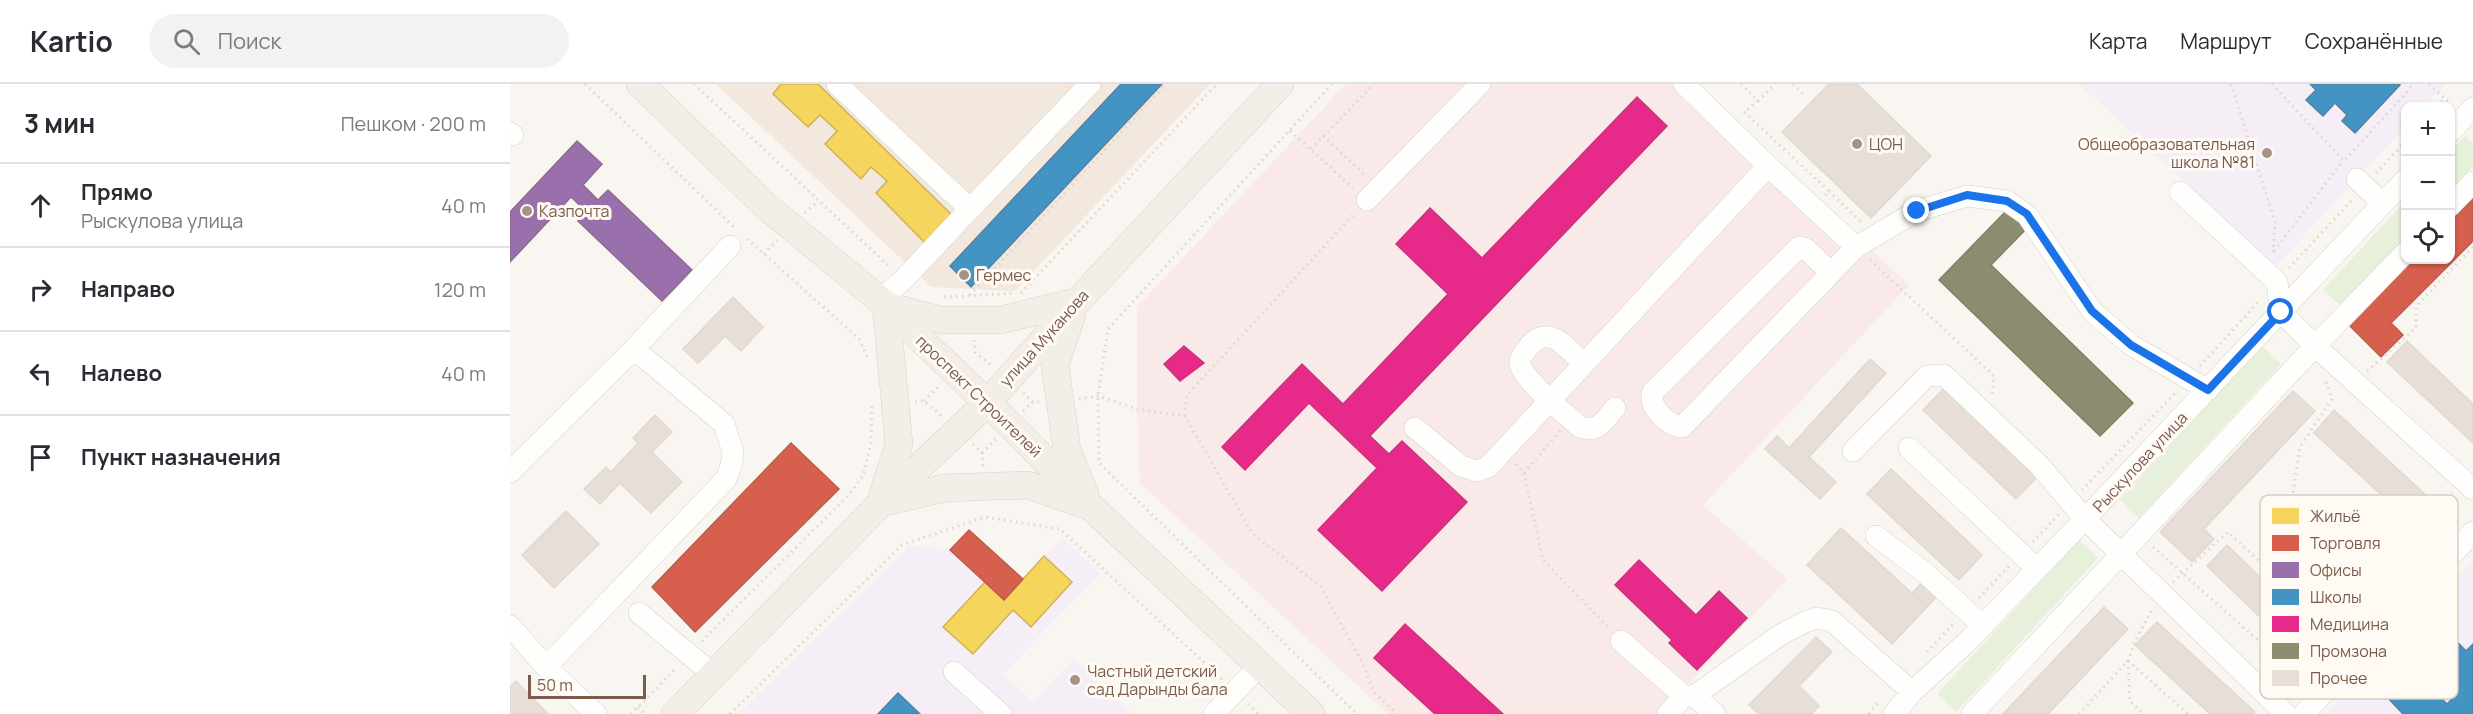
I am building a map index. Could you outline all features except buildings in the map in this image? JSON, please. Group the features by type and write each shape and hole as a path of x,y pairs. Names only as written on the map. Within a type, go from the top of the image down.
{"main road":[{"name":"проспект Строителей","path":"640,84 767,207 883,303 1010,425 1090,506 1311,714"},
{"name":"улица Муканова","path":"675,714 880,504 987,403 1078,301 1280,84"},
{"path":"880,504 899,444 883,303 942,320 1001,320 1078,301"},
{"path":"1078,301 1055,365 1067,450 1090,506"},
{"path":"880,504 945,488 1028,485 1090,506"}],"street":[{"path":"837,84 970,209"},
{"path":"883,303 1090,84"},
{"path":"1372,194 1480,84"},
{"path":"1684,84 1856,247"},
{"path":"2455,128 2473,108"},
{"path":"1414,428 1461,466 1478,471 1488,467 1768,166"},
{"path":"2361,182 2382,203"},
{"path":"2455,202 2473,182"},
{"name":"Рыскулова улица","path":"1888,707 1912,692 2037,569 2401,184"},
{"path":"2180,192 2277,282 2281,312 2314,346 2470,486"},
{"path":"1830,272 1806,248 1799,247 1653,392 1652,404 1669,423 1682,427 1856,247 1917,211 1967,195 2007,201 2027,214 2092,311 2131,345 2208,390"},
{"path":"511,467 634,349 730,246"},
{"path":"1972,714 2314,346 2401,257"},
{"path":"1584,364 1558,340 1549,336 1540,336 1532,341 1521,356 1521,368 1551,401 1580,427 1589,430 1597,427 1615,408"},
{"path":"546,667 726,479 731,466 733,452 724,424 634,349"},
{"path":"1853,451 1927,376 1944,375 2039,465 2085,519 2260,689"},
{"path":"1909,448 2037,569"},
{"path":"2458,555 2473,532"},
{"path":"1876,536 1924,572 1982,625"},
{"path":"639,613 714,675"},
{"path":"1668,714 1689,696 1780,635 1818,618 1832,621 1912,692"},
{"path":"510,626 546,667 596,714"},
{"path":"1621,641 1715,714"},
{"path":"1214,714 1259,666"},
{"path":"954,672 1001,714"},
{"path":"2271,699 2286,714"},
{"path":"2304,714 2319,699"}],"path":[{"path":"585,84 741,234 859,339 870,363"},
{"path":"1166,84 969,296 970,320 975,352 1033,402 1098,396 1137,409 1185,416"},
{"path":"1332,84 1108,329 1098,396 1099,463 1358,714"},
{"path":"1311,149 1374,84"},
{"path":"1741,84 1758,101"},
{"path":"1775,84 1744,112 1875,236"},
{"path":"1793,84 1804,95"},
{"path":"2230,84 2275,222 2273,258"},
{"path":"2272,84 2344,161"},
{"path":"2273,252 2344,161 2414,84"},
{"path":"2429,84 2437,93"},
{"path":"2441,102 2444,99"},
{"path":"1290,131 1372,194"},
{"path":"1323,136 1372,194"},
{"path":"2071,502 2277,282 2361,182 2401,146"},
{"path":"1813,208 1829,191"},
{"path":"1372,194 1187,394 1185,416 1252,533 1321,587 1362,662 1374,692 1397,714"},
{"path":"1856,247 1994,376 1989,418"},
{"path":"2354,382 2416,328 2416,306 2473,247"},
{"path":"2293,495 2301,447 2331,399 2325,378"},
{"path":"631,714 848,496 863,476 871,443 873,393"},
{"path":"982,453 1033,402"},
{"path":"1570,419 1524,473 1543,560 1621,641"},
{"path":"2457,495 2470,486"},
{"path":"730,714 902,544 985,516 1060,530 1235,692"},
{"path":"2143,714 2130,701 2128,661 2135,641 2161,592 2228,532 2260,562"},
{"path":"2182,573 2260,642"},
{"path":"2079,714 2128,661"},
{"path":"2128,661 2188,714"},
{"path":"638,707 645,714"},
{"path":"1869,714 1888,707"}],"shaded area":[{"path":"716,84 1210,84 1015,291 931,287"},
{"path":"1346,84 1693,84 1909,285 1703,505 1787,579 1660,714 1388,714 1140,483 1137,307"},
{"name":"Общеобразовательная школа №81","path":"2079,84 2446,84 2428,102 2401,102 2401,131 2275,267"},
{"path":"1062,538 1100,574 1003,674 1033,702 1074,659 1132,714 738,714 911,545 950,550 1003,599"},
{"path":"2473,560 2473,714 2325,714 2339,699 2458,699 2458,576"}],"green space":[{"path":"2465,136 2473,143 2473,166 2455,186 2455,156 2455,147"},
{"path":"2401,205 2401,244 2343,308 2323,290"},
{"path":"2262,346 2281,364 2139,518 2120,500"},
{"path":"2079,540 2098,558 1956,712 1937,694"}],"place":[{"name":"ЦОН","path":"1857,144"},
{"name":"Общеобразовательная школа №81","path":"2267,153"},
{"name":"Казпочта","path":"527,211"},
{"name":"Гермес","path":"964,275"},
{"name":"Частный детский сад Дарынды бала","path":"1075,680"}],"route":[{"path":"1917,211 1967,195 2007,201 2027,214 2092,311 2131,345 2208,390 2281,312"}]}
